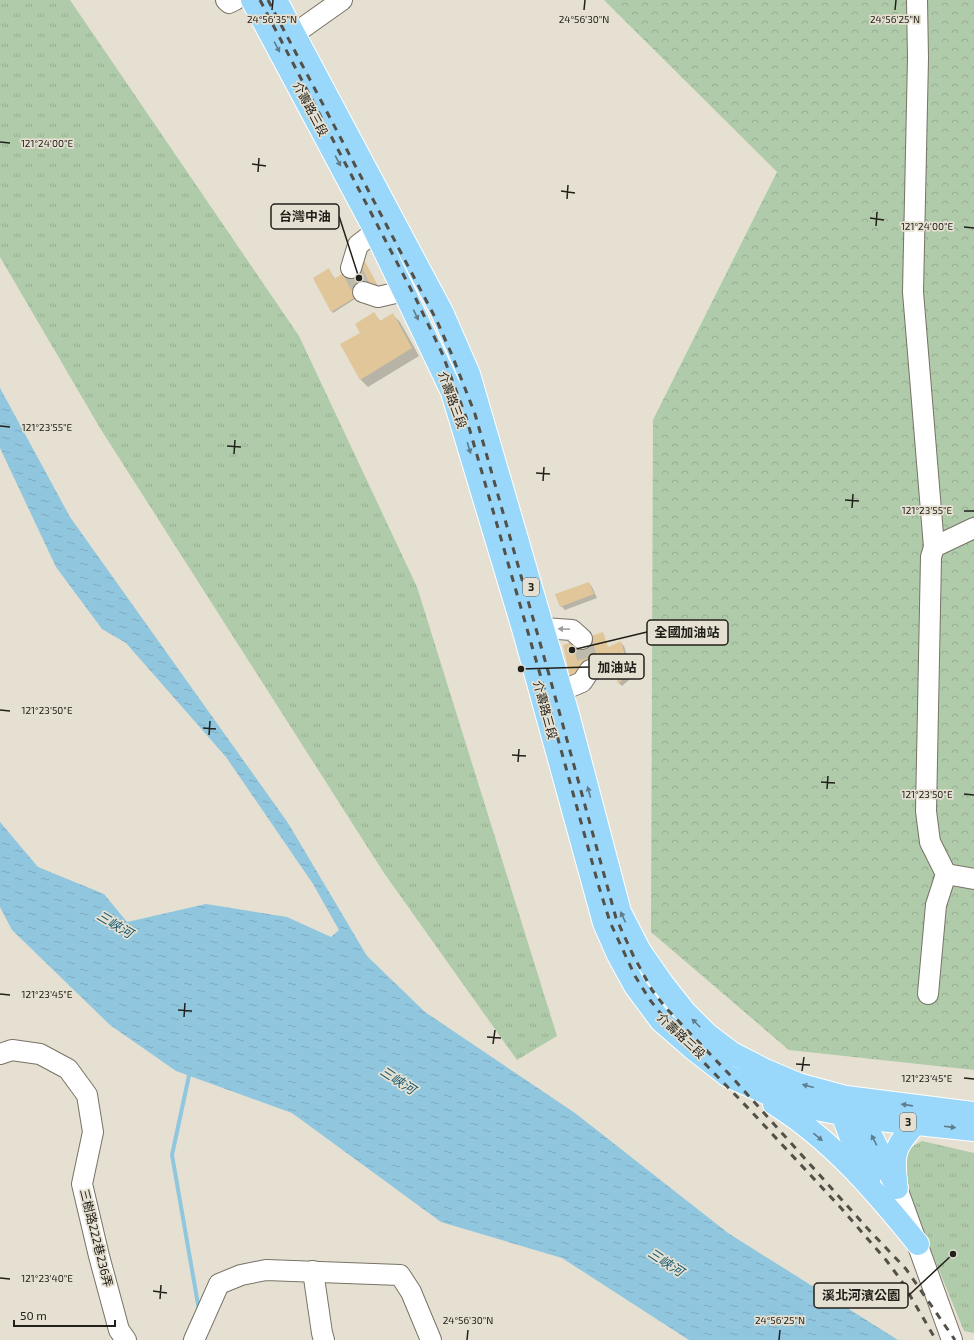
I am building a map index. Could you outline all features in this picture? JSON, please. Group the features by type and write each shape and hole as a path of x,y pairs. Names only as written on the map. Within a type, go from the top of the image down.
{"main road":[{"name":"介壽路三段","path":"252,0 375,232 452,392 524,632 604,923 618,955 635,986 661,1021 692,1048 728,1076 775,1097 811,1108 974,1113"},
{"name":"介壽路三段","path":"276,0 442,312 469,374 561,691 620,912 640,951 685,1012 707,1034 732,1053 765,1070 850,1109 916,1123 974,1130"},
{"path":"728,1076 788,1113 858,1173 892,1197"},
{"path":"850,1109 856,1151 892,1197 918,1244"},
{"path":"892,1197 894,1164 898,1144 916,1123"}],"street":[{"path":"226,0 229,3 234,0"},
{"path":"294,34 342,0"},
{"path":"917,0 918,58 912,292 934,547 931,557 926,811 930,842 946,874 936,905 928,994"},
{"path":"352,268 358,245 375,232"},
{"path":"363,292 378,297 404,291"},
{"path":"448,383 469,374"},
{"path":"934,547 974,528"},
{"path":"543,628 572,630 582,639"},
{"path":"561,691 582,682 590,670"},
{"path":"946,874 974,879"},
{"name":"三樹路222巷236弄","path":"0,1054 12,1050 40,1054 68,1069 87,1095 92,1132 82,1184 99,1256 119,1330 126,1340"},
{"path":"918,1244 952,1340"},
{"path":"194,1340 219,1284 241,1275 266,1270 400,1275 411,1292 431,1340"},
{"path":"313,1272 324,1340"}],"green space":[{"path":"0,0 70,0 299,336 417,587 557,1036 517,1060 384,873 100,428 0,257"},
{"path":"604,0 974,0 974,1070 789,1050 651,932 653,420 777,172"},
{"path":"922,1141 974,1153 974,1333 964,1331 901,1177 902,1152"}],"water":[{"name":"三峽河","path":"0,388 70,517 288,823 367,956 425,1012 575,1113 728,1233 898,1340 689,1340 562,1258 441,1222 292,1113 176,1071 110,1025 12,930 0,907 0,822 38,867 104,894 127,922 206,904 287,917 331,937 339,930 313,884 226,757 126,643 102,629 56,567 0,448"}],"building":[{"path":"364,260 377,284 331,312 313,278 329,268 334,279"},
{"path":"374,312 380,321 393,313 412,348 360,380 340,344 360,333 355,324"},
{"path":"589,582 594,594 560,607 555,594"},
{"path":"603,632 608,647 621,641 628,666 626,676 618,684 612,663 570,677 563,645"}],"waterway":[{"path":"190,1071 172,1155 199,1310"}],"tunnel":[{"path":"351,268 363,292"},
{"path":"582,639 590,670"}],"railway":[{"path":"260,0 416,299 442,353 466,417 540,674 599,887 610,922 635,976 650,1000 681,1039 749,1109 841,1208 886,1260 901,1280 936,1340"},
{"path":"268,0 437,321 475,414 616,918 633,955 652,990 666,1008 730,1075 868,1229 906,1269 955,1340"}],"place":[{"name":"台灣中油","path":"359,278"},
{"name":"全國加油站","path":"572,650"},
{"name":"加油站","path":"521,669"},
{"name":"溪北河濱公園","path":"953,1254"}]}
